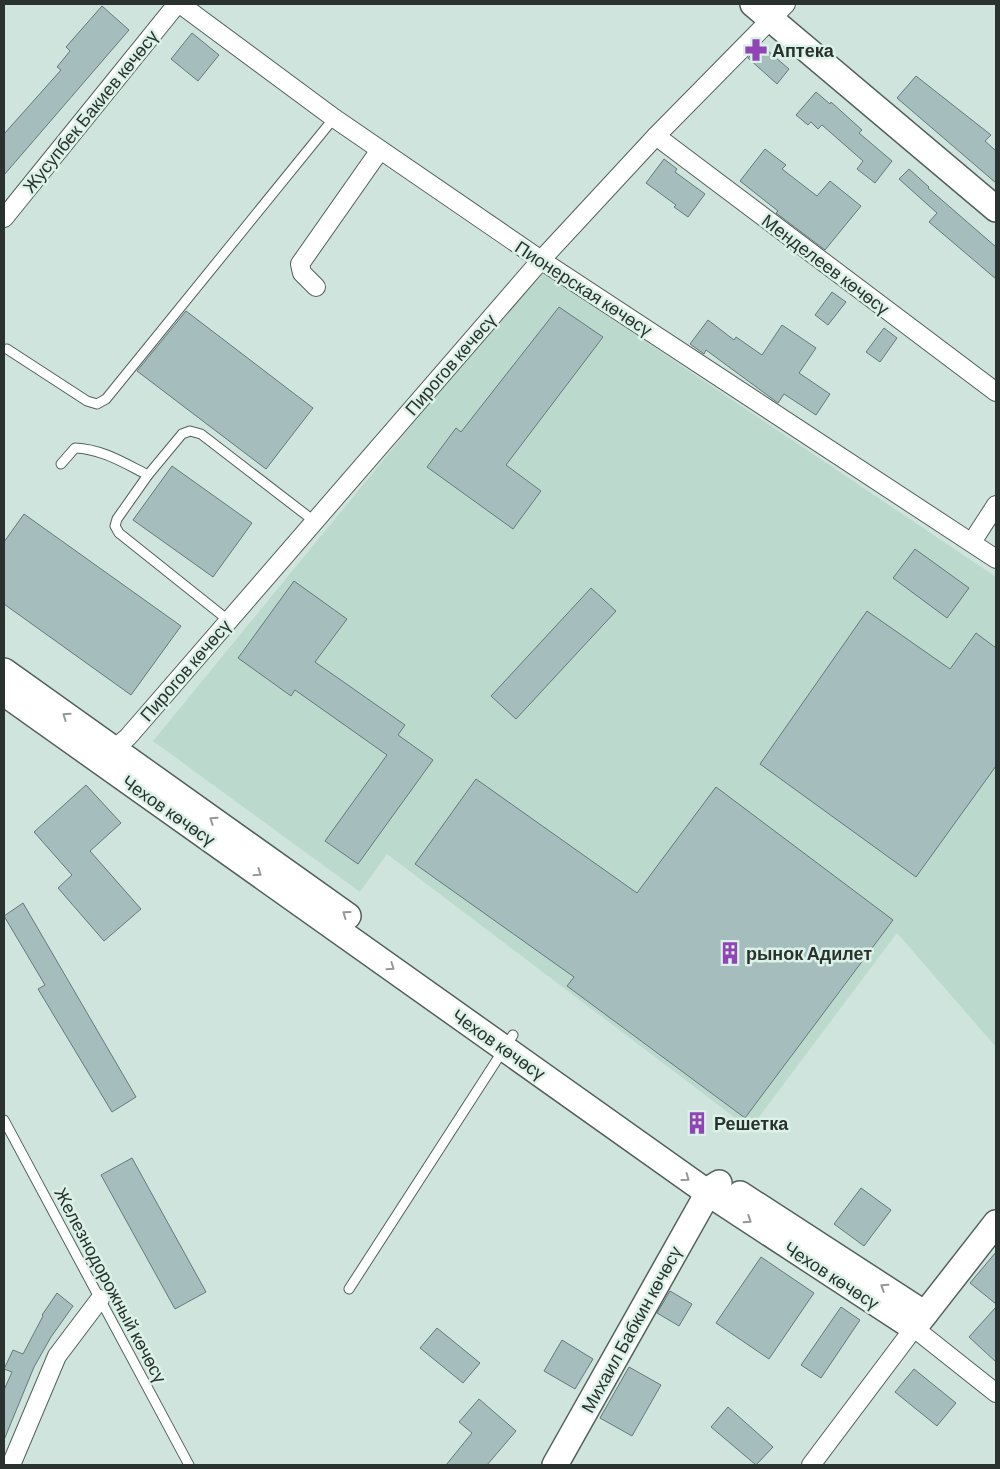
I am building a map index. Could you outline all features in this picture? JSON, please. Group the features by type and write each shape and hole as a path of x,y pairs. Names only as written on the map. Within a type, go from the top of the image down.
{"main road":[{"path":"770,9 996,209"},
{"name":"Чехов көчөсү","path":"4,671 112,754 716,1189 919,1321"},
{"name":"Чехов көчөсү","path":"4,693 112,754"},
{"name":"Михаил Бабкин көчөсү","path":"555,1465 716,1189"},
{"path":"919,1321 996,1223"}],"street":[{"name":"Пионерская көчөсү","path":"179,4 334,118 541,260 996,559"},
{"name":"Жусупбек Бакиев көчөсү","path":"4,218 179,4"},
{"name":"Пирогов көчөсү","path":"112,754 541,260 770,9"},
{"name":"Менделеев көчөсү","path":"656,136 996,392"},
{"path":"316,287 302,273 300,264 380,150"},
{"path":"972,542 996,505"},
{"path":"11,1465 57,1356 100,1299"},
{"path":"811,1465 919,1321"},
{"name":"Чехов көчөсү","path":"919,1321 996,1393"}],"lane":[{"path":"7,349 87,401 97,404 106,399 334,118"},
{"path":"228,620 119,533 116,526 117,519 148,474 182,434 190,431 200,434 314,520"},
{"path":"61,464 75,448 89,449 109,455 148,474"},
{"path":"349,1289 509,1041"},
{"name":"Железнодорожный көчөсү","path":"4,1120 189,1465"}],"shaded area":[{"path":"539,270 996,577 996,1047 897,933 750,1129 387,854 360,892 153,741"}],"building":[{"path":"102,6 129,30 4,175 4,134 61,70 57,67 70,51 66,47"},
{"path":"192,33 219,55 198,81 171,59"},
{"path":"761,45 789,69 777,84 748,58"},
{"path":"916,76 991,135 985,141 996,151 996,183 897,98"},
{"path":"816,92 830,104 831,102 862,130 859,133 892,161 875,183 857,169 863,161 822,125 818,129 811,122 808,125 796,115"},
{"path":"765,149 786,165 782,169 817,196 830,181 861,206 825,250 776,213 778,211 740,181"},
{"path":"664,159 677,169 675,172 705,194 688,217 674,207 676,205 646,183"},
{"path":"909,169 996,247 996,279 929,222 937,213 899,179"},
{"path":"832,292 846,302 828,325 815,315"},
{"path":"559,307 603,337 506,465 541,491 513,529 427,467 456,428 461,432"},
{"path":"186,311 313,408 266,469 137,371"},
{"path":"708,320 734,340 736,337 762,355 782,325 816,348 799,373 830,394 816,415 784,394 778,403 706,350 704,354 690,344"},
{"path":"884,328 897,338 880,362 866,352"},
{"path":"172,466 252,523 213,577 133,520"},
{"path":"24,514 181,626 131,695 4,604 4,542"},
{"path":"915,549 969,588 947,618 893,578"},
{"path":"294,581 347,619 315,662 405,725 398,735 433,760 358,864 325,841 387,755 295,690 291,696 238,658"},
{"path":"591,588 616,611 516,719 491,696"},
{"path":"867,611 950,669 976,633 996,648 996,766 916,877 760,764"},
{"name":"рынок Адилет","path":"476,779 637,893 716,787 893,920 745,1118 567,986 574,977 415,864"},
{"path":"86,785 121,823 90,851 141,909 104,941 58,888 72,875 34,832"},
{"path":"23,903 136,1097 112,1112 38,989 45,985 4,916"},
{"path":"132,1158 206,1292 175,1309 101,1175"},
{"path":"861,1188 891,1210 864,1246 834,1224"},
{"path":"996,1252 996,1304 970,1283"},
{"path":"761,1257 814,1293 769,1359 716,1323"},
{"path":"670,1291 692,1304 679,1326 657,1313"},
{"path":"57,1293 73,1306 51,1337 34,1367 4,1440 4,1390 12,1372 4,1369 13,1350 23,1354 42,1315"},
{"path":"841,1307 860,1320 821,1378 801,1365"},
{"path":"996,1307 996,1362 969,1337"},
{"path":"437,1328 480,1363 463,1383 420,1348"},
{"path":"562,1340 593,1359 575,1389 544,1371"},
{"path":"629,1367 661,1385 632,1436 600,1418"},
{"path":"914,1369 956,1403 937,1426 895,1392"},
{"path":"479,1399 516,1431 487,1465 446,1465 472,1433 459,1422"},
{"path":"728,1407 773,1447 756,1465 711,1427"}],"place":[{"name":"Аптека","path":"756,50"},
{"name":"рынок Адилет","path":"730,953"},
{"name":"Решетка","path":"697,1123"}]}
